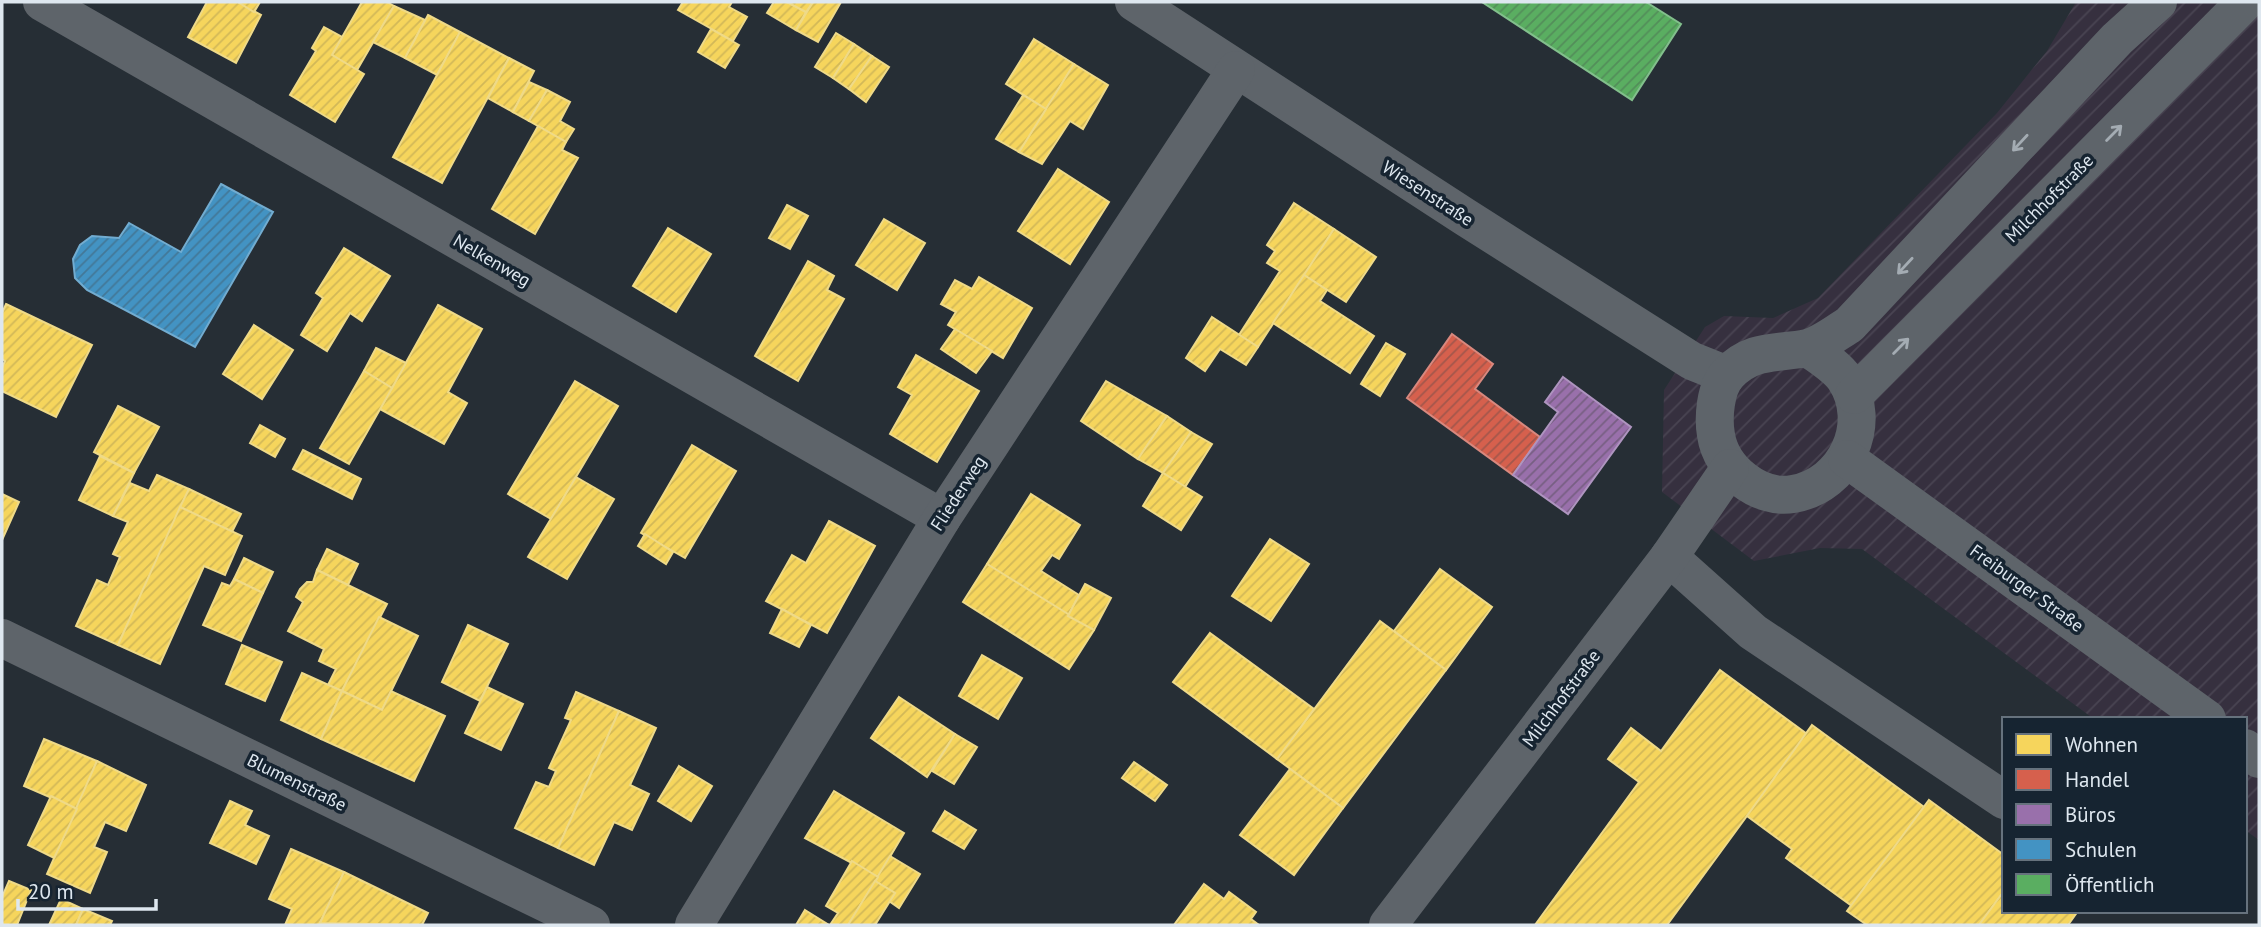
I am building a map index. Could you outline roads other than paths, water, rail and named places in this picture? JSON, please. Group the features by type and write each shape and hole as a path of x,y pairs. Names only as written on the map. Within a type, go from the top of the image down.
{"street":[{"name":"Nelkenweg","path":"42,2 942,518"},
{"name":"Wiesenstraße","path":"1134,2 1692,361 1727,375"},
{"path":"2117,39 2122,2"},
{"path":"1808,348 1844,376 1854,395 1859,425 1847,459 1821,483 1793,494 1746,483 1730,468 1718,447 1714,421 1727,375 1752,357 1781,349 1808,348 1849,325 2117,39 2158,2"},
{"name":"Milchhofstraße","path":"1854,395 2245,2"},
{"name":"Fliederweg","path":"694,925 942,518 1236,69"},
{"name":"Freiburger Straße","path":"1847,459 2204,717"},
{"name":"Milchhofstraße","path":"1388,925 1669,557 1730,468"},
{"path":"1669,557 1753,632 2002,799"},
{"name":"Blumenstraße","path":"2,638 591,925"}]}
